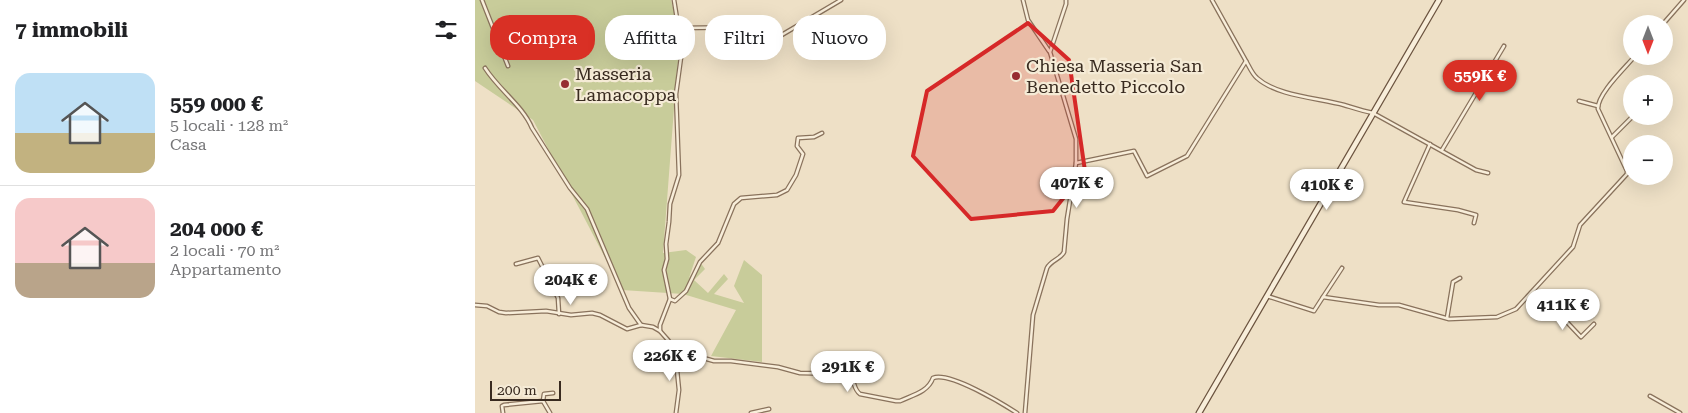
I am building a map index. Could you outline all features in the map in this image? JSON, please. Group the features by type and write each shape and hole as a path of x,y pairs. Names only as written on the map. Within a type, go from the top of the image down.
{"main road":[{"path":"1199,413 1439,0"}],"street":[{"path":"483,0 508,66"},
{"path":"675,0 677,15"},
{"path":"695,28 769,27 780,36 841,0"},
{"path":"1023,0 1027,20 1050,52 1076,140 1076,163 1064,252 1063,255 1050,263 1047,268 1034,308 1025,413"},
{"path":"1050,52 1066,0"},
{"path":"1212,0 1256,77 1276,89 1313,100 1373,113 1476,170 1488,173"},
{"path":"1670,15 1683,0"},
{"path":"1442,150 1504,46"},
{"path":"660,331 660,325 669,299 664,270 667,258 666,244 670,204 679,175 676,94 681,60"},
{"path":"1076,163 1134,151 1147,176 1187,156 1246,61"},
{"path":"1323,297 1379,305 1399,305 1447,318 1497,317 1516,309 1573,248 1580,225 1627,174 1598,109 1598,103 1627,65"},
{"path":"485,68 505,94 528,117 532,128 570,188 587,209 629,308 641,325"},
{"path":"1579,101 1598,106"},
{"path":"1612,137 1624,125"},
{"path":"669,299 675,301 683,294 700,262 718,243 734,204 741,198 777,195 787,190 796,175 803,154 797,146 798,138 814,137 821,133"},
{"path":"1429,144 1404,202 1458,210 1476,215 1474,223"},
{"path":"515,264 538,258 560,305 559,314"},
{"path":"1267,296 1313,311 1342,268"},
{"path":"554,290 570,284 582,271"},
{"path":"1447,318 1453,282 1460,278"},
{"path":"1531,293 1545,299 1581,337 1594,324"},
{"path":"475,306 487,306 506,313 546,311 559,314 600,314 627,329 641,325 653,327 660,331 675,350 679,390 676,413"},
{"path":"675,350 714,362 731,361 778,367 807,374 849,374 856,390 860,394 896,401 923,391 928,387 933,378 940,376 961,382 997,400 1017,413"},
{"path":"550,413 543,401 544,394 553,393"},
{"path":"1650,396 1680,413"},
{"path":"503,413 502,406 504,405 543,401"},
{"path":"751,413 769,409"}],"highlighted area":[{"path":"1028,23 1069,60 1085,171 1053,211 971,219 913,156 927,91"}],"green space":[{"path":"475,0 671,0 675,15 605,15 605,60 678,60 663,253 686,250 696,257 689,278 700,262 705,269 694,280 708,293 724,274 728,279 714,294 744,303 734,286 744,260 762,275 762,362 711,356 736,310 683,294 622,290 533,120 475,81"}],"place":[{"name":"Chiesa Masseria San Benedetto Piccolo","path":"1016,76"},
{"name":"Masseria Lamacoppa","path":"565,84"}]}
